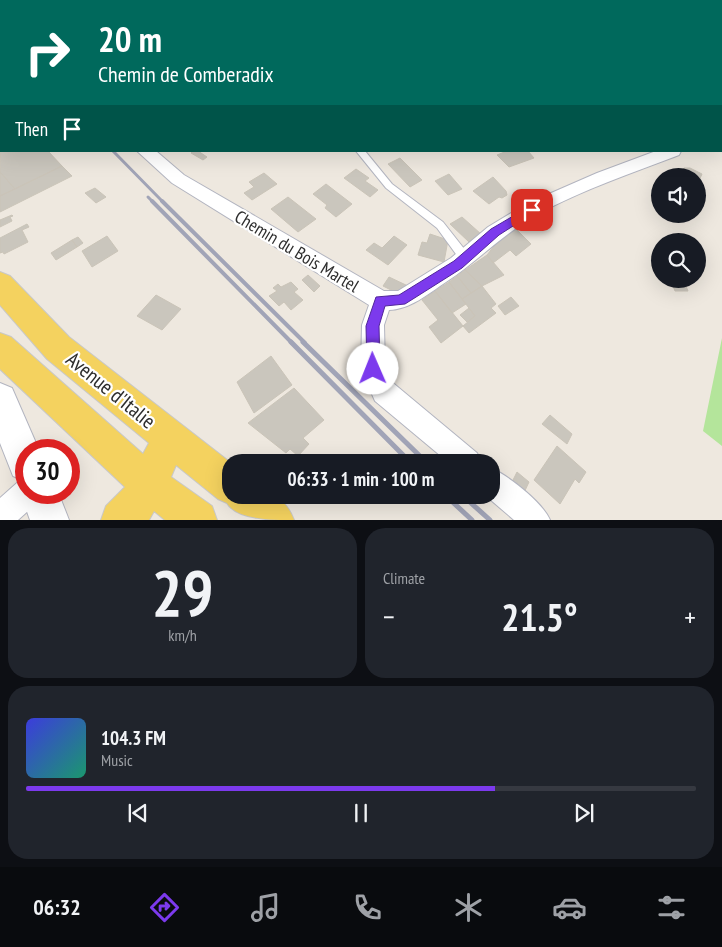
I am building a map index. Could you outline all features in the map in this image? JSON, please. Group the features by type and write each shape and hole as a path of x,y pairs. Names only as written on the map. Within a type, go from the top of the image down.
{"main road":[{"name":"Avenue d'Italie","path":"0,285 58,348 222,479"},
{"path":"0,348 135,507 198,520"},
{"path":"135,507 171,438"},
{"path":"255,504 276,520"}],"street":[{"name":"Chemin du Bois Martel","path":"146,152 178,179 380,301"},
{"path":"458,454 384,392 373,369 373,326 380,301 401,300 465,258 495,232 532,210 603,177 670,152"},
{"path":"0,400 16,439"},
{"path":"500,490 536,520"},
{"path":"0,516 15,503"},
{"path":"44,504 50,520"}],"lane":[{"path":"361,152 389,186 440,225 465,258"}],"green space":[{"path":"722,338 722,446 703,431"}],"building":[{"path":"1,152 49,152 62,166 15,189 0,172"},
{"path":"200,152 207,157 203,160 191,153"},
{"path":"504,152 529,152 534,158 509,167 497,155"},
{"path":"400,158 422,180 410,187 388,164"},
{"path":"62,166 72,176 0,212 0,196"},
{"path":"356,169 369,178 365,181 378,190 370,197 344,178"},
{"path":"0,172 15,189 0,196"},
{"path":"264,173 277,184 252,200 244,193 254,187 249,182"},
{"path":"449,174 462,189 448,195 435,181"},
{"path":"493,177 506,191 507,195 502,198 499,197 489,204 473,191"},
{"path":"326,184 352,204 336,217 325,208 327,205 313,194"},
{"path":"95,188 106,197 96,203 85,193"},
{"path":"288,197 316,219 298,232 271,209"},
{"path":"12,215 10,217 12,221 0,227 0,220"},
{"path":"462,217 481,234 469,242 450,224"},
{"path":"27,224 29,227 22,230 28,242 4,254 3,252 0,253 0,238"},
{"path":"515,228 531,244 516,256 510,250 493,263 487,255 502,236"},
{"path":"430,234 448,240 444,262 418,255 422,242 427,243"},
{"path":"107,236 118,251 92,267 82,251"},
{"path":"394,236 407,245 388,265 366,250 374,243 382,248"},
{"path":"78,237 83,243 77,247 72,240"},
{"path":"72,240 77,247 56,260 51,253"},
{"path":"487,255 504,275 482,286 465,270"},
{"path":"465,270 482,286 471,293 457,276"},
{"path":"308,275 320,286 314,292 302,280"},
{"path":"457,276 471,293 462,299 449,282"},
{"path":"389,277 408,286 397,293 383,286"},
{"path":"291,282 298,289 294,292 303,300 291,310 284,302 279,306 269,296 277,291 273,288 278,284 281,287"},
{"path":"449,282 466,304 452,313 435,291"},
{"path":"482,286 496,304 491,308 496,313 469,333 463,326 475,316 462,299"},
{"path":"674,288 687,288 688,291 675,291"},
{"path":"435,291 463,326 441,343 429,327 438,320 422,300"},
{"path":"156,295 181,309 162,330 137,316"},
{"path":"511,297 519,306 505,315 498,306"},
{"path":"469,308 475,316 467,322 460,315"},
{"path":"271,356 292,385 254,413 237,382"},
{"path":"294,388 324,420 303,438 309,444 300,454 296,454 290,449 286,453 248,423"},
{"path":"550,415 572,434 567,444 542,424"},
{"path":"557,446 586,472 579,483 575,479 560,504 534,480"},
{"path":"517,472 529,482 522,497 510,486"}],"railway":[{"path":"114,152 163,202"},
{"path":"148,197 152,201"},
{"path":"152,201 292,343"},
{"path":"163,202 305,343"},
{"path":"291,342 402,454"},
{"path":"303,342 418,454"},
{"path":"455,504 472,520"},
{"path":"472,504 490,520"}],"route":[{"path":"373,369 373,326 380,301 401,300 458,264 495,232 532,210"}]}
